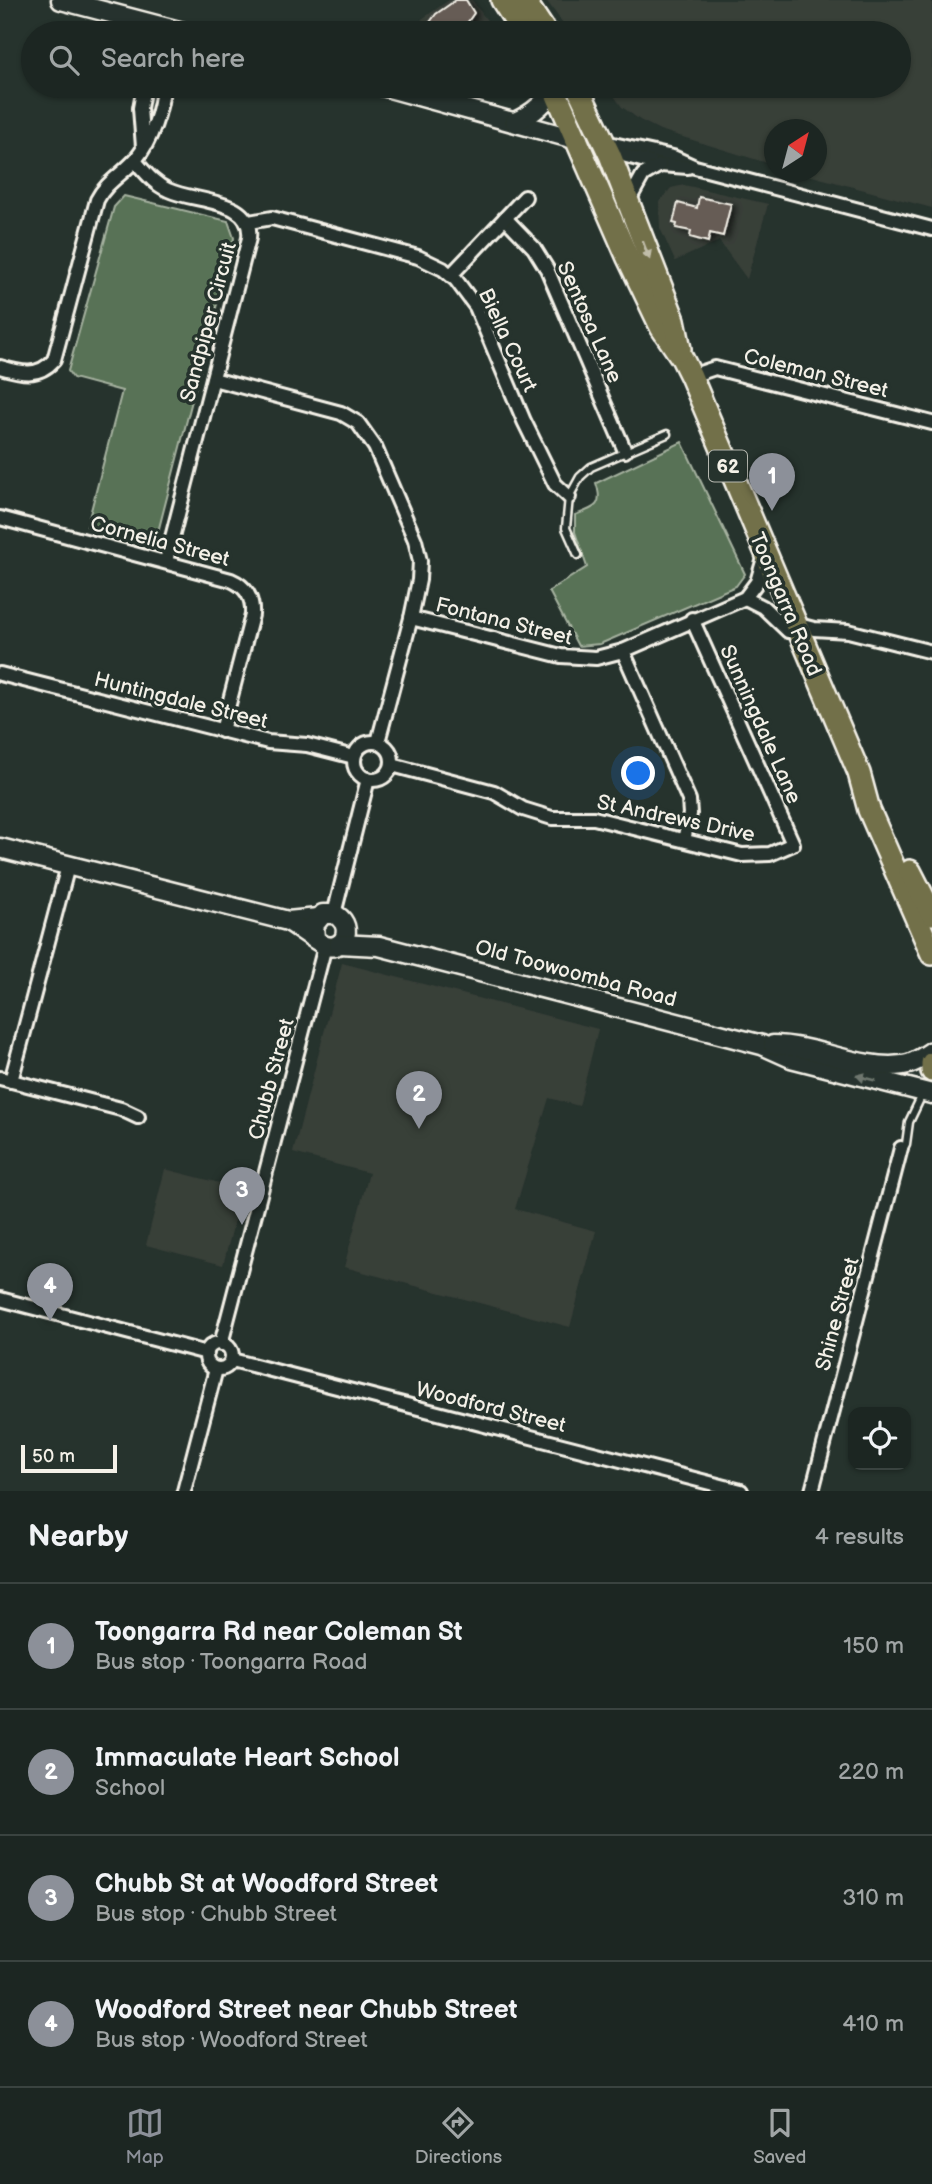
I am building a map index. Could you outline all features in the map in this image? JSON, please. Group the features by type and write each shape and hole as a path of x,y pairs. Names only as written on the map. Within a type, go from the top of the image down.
{"main road":[{"path":"502,0 515,21"},
{"path":"524,0 538,21"},
{"name":"Toongarra Road","path":"559,98 639,281 661,327 686,367"},
{"name":"Toongarra Road","path":"583,98 606,146 674,320 686,367 796,628 859,773 932,914"},
{"path":"578,140 606,146"},
{"name":"Toongarra Road","path":"859,773 869,810 932,954"},
{"path":"932,1063 932,1071"}],"street":[{"path":"61,0 136,21"},
{"path":"142,98 143,148"},
{"path":"0,367 30,374 46,368 54,360 97,200 107,185 135,161 151,133 160,98"},
{"path":"426,98 578,140"},
{"path":"515,122 534,112 547,98"},
{"path":"606,146 660,165 695,167"},
{"path":"606,146 673,157 695,167 932,229"},
{"name":"Sandpiper Circuit","path":"135,161 152,180 166,189 236,209 249,222 249,238 166,561"},
{"path":"628,202 643,175 660,165"},
{"path":"451,275 525,197"},
{"name":"Biella Court","path":"249,222 272,218 413,255 431,262 451,275 468,293 476,307 542,459 555,484 569,497"},
{"name":"Sentosa Lane","path":"505,218 534,248 547,269 625,451"},
{"name":"Coleman Street","path":"686,367 715,368 932,423"},
{"path":"213,379 324,407 351,418 365,430 375,447 419,550 421,571 378,742"},
{"name":"Cornelia Street","path":"0,518 166,561 237,582 246,589 251,599 252,615 222,731"},
{"path":"765,555 757,582 746,598 763,607 788,631 796,628 848,631 932,652"},
{"name":"Fontana Street","path":"411,618 569,657 596,658 623,651 746,598"},
{"name":"Sunningdale Lane","path":"692,619 793,844"},
{"path":"809,658 818,640 829,629"},
{"path":"623,651 689,800 690,814 684,840"},
{"name":"Huntingdale Street","path":"0,674 268,742 307,745 354,757"},
{"path":"378,742 391,754 391,765 389,771 380,779 368,779 355,768 354,757 360,746 378,742"},
{"name":"St Andrews Drive","path":"391,765 494,792 523,809 560,819 594,818 755,856 770,854 793,844"},
{"path":"333,919 368,779"},
{"name":"Old Toowoomba Road","path":"0,848 288,921 326,943 379,946 762,1045 791,1058 927,1094"},
{"path":"68,866 6,1079 121,1109 138,1117"},
{"path":"333,919 346,935 326,943 313,927 333,919"},
{"name":"Old Toowoomba Road","path":"288,921 333,919 379,946"},
{"name":"Chubb Street","path":"221,1344 326,943"},
{"name":"Old Toowoomba Road","path":"762,1045 792,1045 883,1066 912,1063 932,1051"},
{"name":"Shine Street","path":"812,1491 899,1154"},
{"path":"0,1299 207,1353"},
{"path":"221,1344 231,1351 232,1360 226,1367 216,1369 208,1363 207,1353 213,1345 221,1344"},
{"name":"Woodford Street","path":"232,1360 741,1491"},
{"path":"184,1491 216,1369"}],"lane":[{"path":"578,555 566,528 569,497 580,477 592,467 667,434"},
{"path":"899,1154 906,1144 909,1122 927,1094"}],"shaded area":[{"path":"449,0 472,0 487,21 421,21"},
{"path":"546,0 932,0 932,208 827,180 827,119 764,119 764,162 660,130 640,120 622,107 616,98 911,98 911,21 561,21"},
{"path":"684,185 768,204 747,279 719,241 675,261 660,228 659,202 671,188"},
{"path":"342,963 598,1029 579,1106 549,1098 515,1209 596,1231 570,1327 344,1267 369,1173 293,1153"},
{"path":"165,1169 243,1189 223,1265 146,1245"}],"green space":[{"path":"124,196 228,221 234,238 158,532 149,541 87,526 122,391 73,378 68,371 114,207"},
{"path":"682,442 745,574 736,586 600,644 578,646 549,591 587,567 575,532 575,515 596,505 599,497 596,483"}],"building":[{"path":"456,0 466,0 474,13 468,21 431,21"},
{"path":"699,197 731,204 723,236 710,233 708,242 690,237 691,231 676,228 677,224 673,223 678,203 697,208"}],"place":[{"name":"Toongarra Rd near Coleman St","path":"772,511"},
{"name":"Immaculate Heart School","path":"419,1129"},
{"name":"Chubb St at Woodford Street","path":"242,1225"},
{"name":"Woodford Street near Chubb Street","path":"50,1321"}]}
